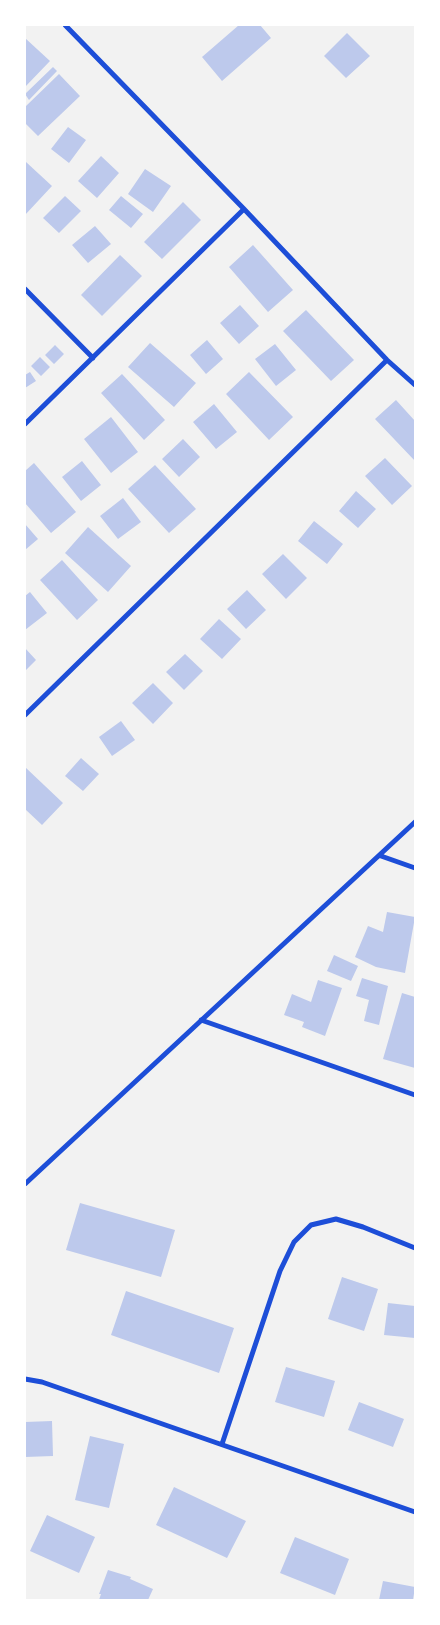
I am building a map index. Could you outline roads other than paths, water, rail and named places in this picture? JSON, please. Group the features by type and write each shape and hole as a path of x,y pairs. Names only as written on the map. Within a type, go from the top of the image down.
{"street":[{"path":"65,25 244,209 387,360 415,385"},
{"path":"25,424 244,209"},
{"path":"25,289 93,358"},
{"path":"25,715 387,360"},
{"path":"25,1184 381,856 415,822"},
{"path":"381,856 415,868"},
{"path":"201,1020 415,1095"},
{"path":"222,1444 280,1271 294,1242 311,1225 336,1219 363,1227 415,1248"},
{"path":"25,1379 42,1382 415,1512"}]}
